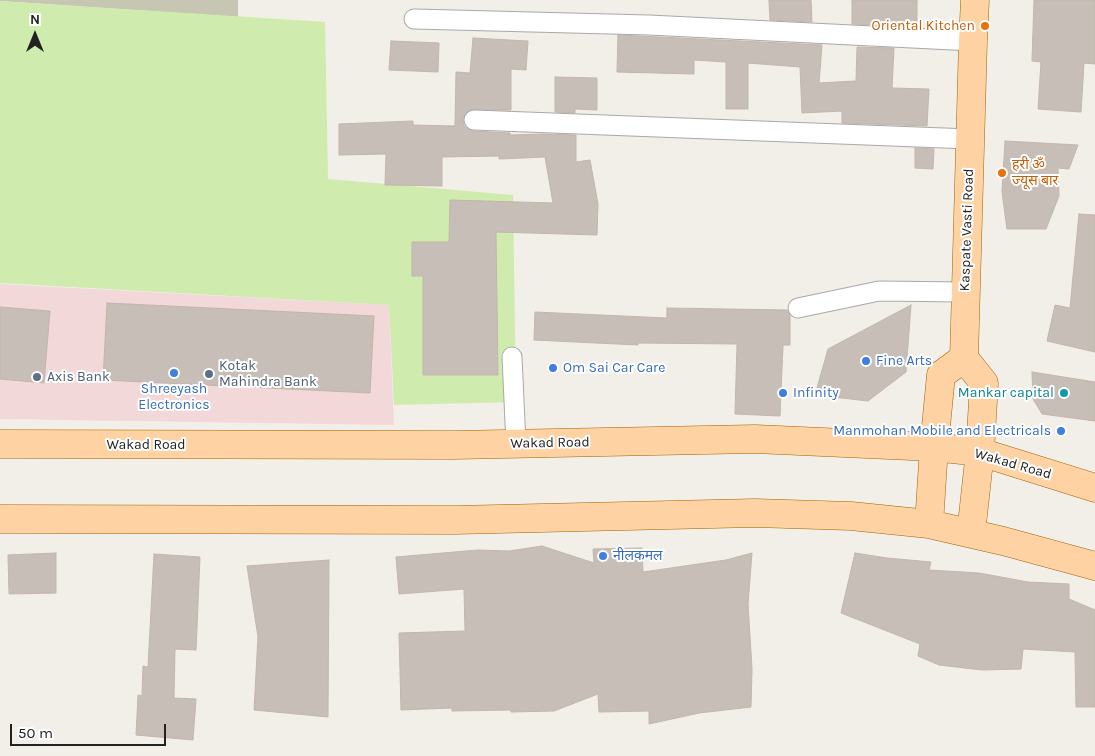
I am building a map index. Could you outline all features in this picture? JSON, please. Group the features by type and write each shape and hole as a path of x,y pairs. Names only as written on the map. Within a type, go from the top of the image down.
{"main road":[{"name":"Kaspate Vasti Road","path":"964,358 972,41 975,0"},
{"path":"929,524 934,447 942,375 964,358 984,383 980,452 971,533"},
{"name":"Wakad Road","path":"0,444 454,445 755,439 934,447 980,452 1095,488"},
{"path":"0,519 454,520 755,513 851,516 929,524 971,533 1095,566"}],"street":[{"path":"414,18 649,25 972,41"},
{"path":"474,120 970,139"},
{"path":"798,308 879,291 965,292"},
{"path":"512,356 516,444"}],"shaded area":[{"path":"238,0 238,17 0,1"},
{"path":"0,284 389,305 394,425 0,419"}],"green space":[{"path":"0,1 325,22 328,179 513,195 516,402 394,405 389,305 0,283"}],"building":[{"path":"769,0 811,0 812,22 770,20"},
{"path":"852,0 917,0 917,27 852,24"},
{"path":"1034,0 1095,0 1095,64 1084,63 1081,112 1038,109 1041,62 1032,61"},
{"path":"618,35 822,45 819,83 856,81 857,47 894,48 892,88 929,89 927,126 842,123 842,111 802,113 800,67 748,63 748,109 726,109 726,62 694,60 694,74 617,72"},
{"path":"473,38 528,41 526,70 511,69 511,110 469,110 463,119 464,126 473,131 510,133 510,135 576,135 576,162 590,160 598,204 597,235 496,232 498,375 423,375 423,276 412,276 412,242 449,242 450,200 553,203 545,157 499,159 499,156 442,157 442,186 385,185 386,154 339,155 339,124 413,121 413,125 455,126 456,72 470,73"},
{"path":"391,41 439,43 438,72 389,70"},
{"path":"555,77 597,78 597,110 575,109 575,113 555,112"},
{"path":"1005,141 1078,145 1069,169 1058,168 1059,196 1046,229 1007,229 1002,192"},
{"path":"915,148 934,149 933,169 915,168"},
{"path":"1079,214 1095,215 1095,352 1047,341 1055,305 1070,308"},
{"path":"107,303 374,316 370,393 103,380"},
{"name":"Fine Arts","path":"911,305 906,372 868,401 815,395 828,349"},
{"path":"0,307 50,311 44,383 0,379"},
{"path":"667,308 787,310 790,316 790,345 783,345 780,416 735,414 737,344 638,343 638,345 534,340 535,312 667,318"},
{"name":"Mankar capital","path":"1032,372 1095,382 1095,421 1042,414 1033,399"},
{"path":"542,546 594,563 593,549 642,548 643,572 726,560 752,553 748,604 752,669 751,707 699,713 649,724 649,711 599,712 598,694 554,711 452,711 452,708 401,710 399,633 465,631 464,589 399,594 396,557 478,550 509,551"},
{"path":"56,553 56,593 9,594 8,555"},
{"path":"855,553 931,562 929,570 979,573 1028,582 1069,584 1069,599 1095,610 1095,707 1076,707 1075,652 1023,649 1021,669 982,670 939,665 918,656 920,644 841,613"},
{"path":"154,554 200,557 196,650 175,649 174,698 196,699 193,740 136,735 138,695 142,696 143,666 148,667"},
{"path":"329,560 328,717 254,710 258,637 247,566"}],"place":[{"name":"Oriental Kitchen","path":"985,26"},
{"name":"हरी ॐ ज्यूस बार","path":"1002,173"},
{"name":"Fine Arts","path":"866,361"},
{"name":"Om Sai Car Care","path":"553,368"},
{"name":"Shreeyash Electronics","path":"174,373"},
{"name":"Kotak Mahindra Bank","path":"209,374"},
{"name":"Axis Bank","path":"37,377"},
{"name":"Infinity","path":"783,393"},
{"name":"Mankar capital","path":"1064,393"},
{"name":"Manmohan Mobile and Electricals","path":"1061,431"},
{"name":"नीलकमल","path":"603,556"}]}
